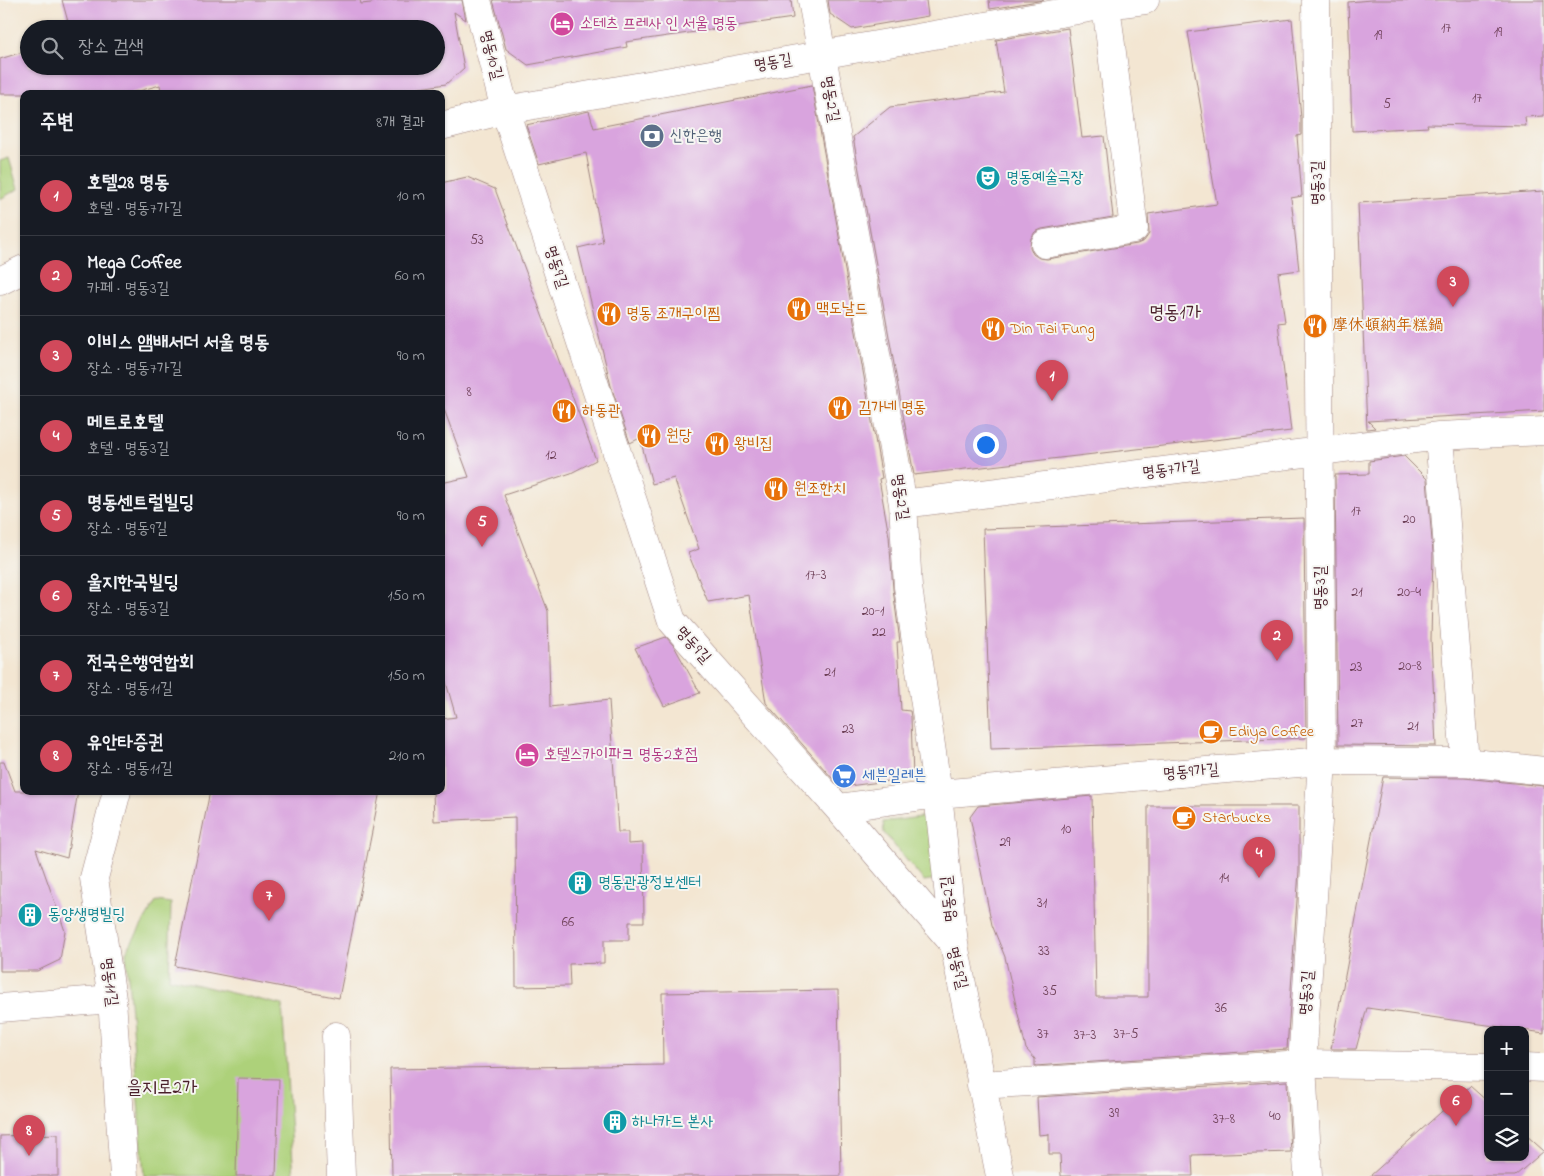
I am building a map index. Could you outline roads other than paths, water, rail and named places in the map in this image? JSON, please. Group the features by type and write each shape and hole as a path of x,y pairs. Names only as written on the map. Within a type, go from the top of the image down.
{"street":[{"name":"명동10길","path":"477,0 505,110"},
{"name":"명동2길","path":"812,0 903,504 908,588 938,794 954,944"},
{"name":"명동길","path":"445,125 505,110 1106,5 1144,0"},
{"name":"명동3길","path":"1308,1176 1302,1064 1322,761 1316,0"},
{"path":"1045,244 1134,229 1106,5"},
{"name":"명동9길","path":"505,110 672,621 838,808 954,944 1000,1176"},
{"path":"0,281 20,271"},
{"name":"명동7가길","path":"903,504 1440,436 1544,431"},
{"path":"1440,436 1465,762"},
{"name":"명동9가길","path":"838,808 938,794 1322,761 1465,762 1544,770"},
{"name":"명동11길","path":"116,795 94,878 112,999 124,1176"},
{"path":"0,1008 112,999"},
{"path":"336,1036 341,1176"},
{"path":"981,1085 1302,1064 1484,1067"},
{"path":"1529,1067 1544,1068"}],"place":[{"name":"소테츠 프레사 인 서울 명동","path":"562,24"},
{"name":"신한은행","path":"652,136"},
{"name":"명동예술극장","path":"988,178"},
{"name":"이비스 앰배서더 서울 명동","path":"1453,307"},
{"name":"맥도날드","path":"799,309"},
{"name":"명동 조개구이찜","path":"609,314"},
{"name":"摩休頓納年糕鍋","path":"1315,326"},
{"name":"Din Tai Fung","path":"993,329"},
{"name":"호텔28 명동","path":"1052,401"},
{"name":"김가네 명동","path":"840,408"},
{"name":"하동관","path":"564,411"},
{"name":"원당","path":"649,436"},
{"name":"왕비집","path":"717,444"},
{"name":"원조한치","path":"776,489"},
{"name":"명동센트럴빌딩","path":"482,547"},
{"name":"Mega Coffee","path":"1277,661"},
{"name":"Ediya Coffee","path":"1211,732"},
{"name":"호텔스카이파크 명동2호점","path":"527,755"},
{"name":"세븐일레븐","path":"844,776"},
{"name":"Starbucks","path":"1184,818"},
{"name":"메트로호텔","path":"1259,878"},
{"name":"명동관광정보센터","path":"580,883"},
{"name":"동양생명빌딩","path":"30,915"},
{"name":"전국은행연합회","path":"269,921"},
{"name":"하나카드 본사","path":"615,1122"},
{"name":"울지한국빌딩","path":"1456,1126"},
{"name":"유안타증권","path":"29,1156"}],"district":[{"name":"명동1가","path":"1175,313"},
{"name":"을지로2가","path":"162,1088"}]}
